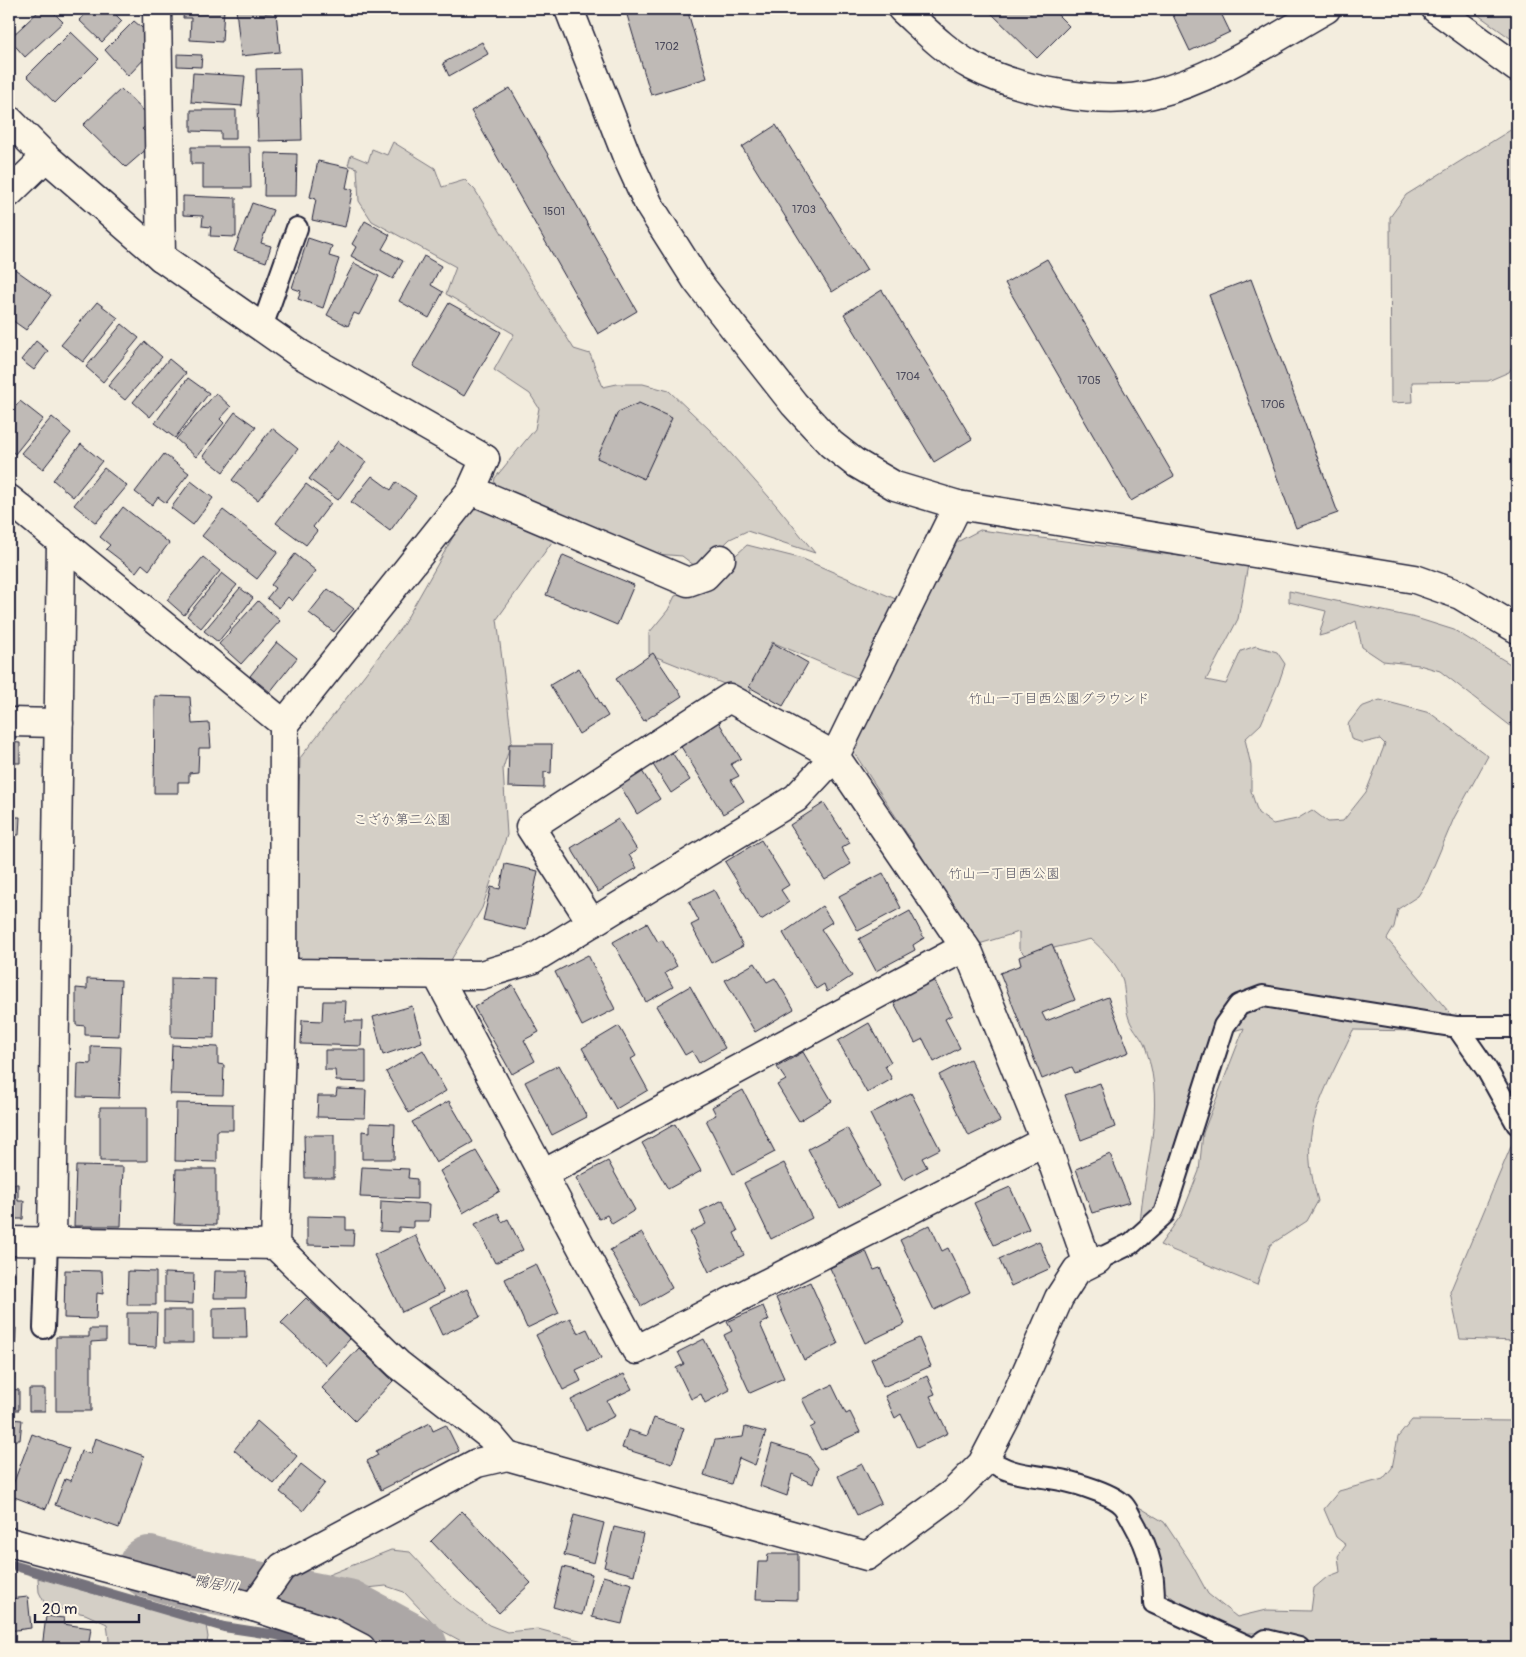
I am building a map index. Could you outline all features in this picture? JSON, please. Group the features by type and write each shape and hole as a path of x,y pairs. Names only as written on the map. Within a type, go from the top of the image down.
{"street":[{"path":"157,9 161,257"},
{"path":"569,9 627,156 650,205 698,281 794,404 831,444 854,462 895,486 958,504 1415,579 1460,595 1517,629"},
{"path":"902,9 937,41 972,66 981,70 1024,87 1073,96 1124,99 1152,94 1179,86 1226,66 1326,9"},
{"path":"1436,9 1516,66"},
{"path":"9,120 46,157 161,257 300,354 485,459 471,490 284,724 283,973 275,1245"},
{"path":"9,193 46,157"},
{"path":"471,490 688,582 706,576 721,559"},
{"path":"9,499 284,724"},
{"path":"283,973 481,975 531,960 796,798 835,756 958,504"},
{"path":"50,1242 61,541"},
{"path":"254,1607 282,1567 477,1463 507,1456 867,1556 953,1493 982,1464 1007,1416 1059,1298 1077,1270 1092,1262 1045,1141 965,947 835,756 729,698 530,827 592,923"},
{"path":"9,722 59,723"},
{"path":"543,1174 965,947"},
{"path":"437,976 636,1350 1045,1141"},
{"path":"9,1242 275,1245 398,1364 490,1436 507,1456"},
{"path":"9,1542 254,1607 328,1631 361,1648"}],"lane":[{"path":"262,327 296,228"},
{"path":"1092,1262 1132,1243 1164,1214 1224,1026 1238,1005 1263,996 1456,1028 1517,1027"},
{"path":"1456,1028 1487,1070 1517,1124"},
{"path":"44,1328 50,1242"},
{"path":"985,1457 998,1467 1024,1475 1062,1480 1099,1491 1124,1505 1145,1543 1154,1579 1154,1603 1254,1648 1266,1640 1299,1648"}],"green space":[{"path":"1470,9 1517,9 1517,43"},
{"path":"1517,126 1517,359 1509,372 1488,381 1412,382 1413,402 1391,403 1390,217 1406,195"},
{"path":"393,142 435,168 442,187 465,180 475,190 574,349 590,354 603,387 617,384 643,384 669,391 711,431 815,553 747,531 730,539 699,569 682,556 643,553 493,489 495,478 535,429 539,408 530,394 494,370 514,334 446,294 456,267 372,221 359,201 357,168 348,165 351,155 368,162 372,149 387,155"},
{"name":"こざか第二公園","path":"474,500 557,535 497,619 512,740 503,768 507,835 482,908 448,965 308,967 295,954 300,758 403,625"},
{"path":"980,530 1248,565 1238,619 1206,680 1226,684 1241,651 1256,646 1277,652 1285,664 1261,724 1245,739 1251,766 1251,791 1258,813 1273,824 1297,819 1312,810 1328,822 1343,821 1366,792 1385,744 1380,739 1363,743 1351,739 1348,724 1361,707 1380,700 1430,713 1488,756 1454,818 1427,882 1418,896 1398,909 1394,927 1387,939 1454,1018 1424,1031 1353,1030 1333,1071 1315,1115 1312,1129 1310,1165 1318,1201 1307,1221 1270,1245 1257,1285 1160,1245 1182,1214 1199,1171 1203,1133 1244,1028 1212,1037 1161,1205 1140,1227 1152,1138 1154,1094 1152,1072 1146,1049 1129,1019 1123,981 1118,969 1091,939 1025,955 1019,949 1019,932 979,944 853,751 855,743 957,542"},
{"path":"747,545 803,559 898,600 857,678 772,642 749,694 649,654 649,633 668,610 675,596 710,585 727,563"},
{"path":"1289,591 1416,618 1454,630 1517,668 1517,731 1440,671 1419,665 1383,661 1362,647 1356,621 1337,631 1319,636 1326,611 1289,602"},
{"path":"1512,1144 1517,1153 1517,1648 1332,1648 1256,1633 1238,1633 1190,1612 1163,1590 1139,1507 1164,1522 1190,1561 1208,1594 1237,1617 1266,1610 1311,1611 1314,1588 1327,1577 1340,1572 1338,1556 1346,1545 1336,1537 1324,1509 1339,1491 1383,1479 1392,1468 1398,1437 1412,1420 1516,1421 1516,1341 1460,1339 1450,1292"},
{"path":"391,1550 410,1552 455,1600 489,1625 507,1632 538,1629 609,1648 474,1648 439,1629 404,1592 386,1586 367,1588 350,1595 332,1593 325,1584 328,1575"},
{"path":"38,1578 206,1625 208,1637 206,1648 107,1648 109,1640 107,1624 85,1614 46,1606 39,1592"}],"building":[{"path":"41,9 50,9 63,22 25,57 9,39"},
{"path":"91,9 120,9 115,14 122,21 102,42 79,20"},
{"path":"184,9 224,9 222,42 190,40 191,18 183,18"},
{"path":"236,9 264,9 265,13 276,12 280,52 241,56"},
{"path":"646,9 687,9 707,78 651,95 627,15"},
{"path":"987,9 1052,9 1069,26 1037,58"},
{"path":"1170,9 1219,9 1230,32 1190,51"},
{"path":"134,21 147,32 148,55 128,76 105,50"},
{"path":"71,32 99,59 55,103 27,76"},
{"path":"482,42 488,54 449,76 443,63"},
{"path":"177,54 202,55 201,67 177,66"},
{"path":"300,68 302,140 258,141 256,69"},
{"path":"193,73 245,76 242,106 191,102"},
{"path":"510,88 637,311 598,334 471,111"},
{"path":"121,89 148,115 148,124 142,129 149,136 149,147 126,167 83,125"},
{"path":"191,110 236,110 236,139 221,139 221,132 191,131"},
{"path":"776,125 867,270 832,292 742,147"},
{"path":"191,147 250,147 251,188 203,188 203,164 191,164"},
{"path":"265,153 297,154 296,196 264,196"},
{"path":"318,161 350,168 346,188 353,189 345,227 312,220 316,199 310,197"},
{"path":"183,196 236,198 236,237 210,236 211,227 202,226 203,216 183,215"},
{"path":"252,203 273,210 261,243 271,246 266,262 234,251"},
{"path":"365,221 390,235 382,249 403,261 393,279 351,256 356,247 352,244"},
{"path":"308,238 332,246 329,256 339,259 323,308 298,299 301,291 292,288"},
{"path":"424,256 441,266 431,285 443,292 429,318 399,301"},
{"path":"1047,259 1174,476 1131,501 1005,283"},
{"path":"354,263 379,276 359,315 354,313 348,326 327,315"},
{"path":"9,265 51,295 26,330 9,318"},
{"path":"1251,279 1338,513 1296,528 1209,295"},
{"path":"882,290 972,439 934,462 844,314"},
{"path":"97,302 118,318 83,362 61,345"},
{"path":"449,303 501,332 464,396 412,366"},
{"path":"122,324 139,338 103,382 86,367"},
{"path":"36,341 48,351 34,370 21,360"},
{"path":"145,342 162,357 125,400 108,386"},
{"path":"169,359 186,373 150,417 133,402"},
{"path":"188,378 209,393 175,438 155,423"},
{"path":"216,393 231,407 220,419 224,423 196,457 176,439"},
{"path":"20,401 43,419 15,454 9,449 9,415"},
{"path":"639,403 672,418 644,479 597,458 618,412"},
{"path":"235,412 256,427 223,472 203,456"},
{"path":"52,417 71,433 43,469 21,453"},
{"path":"272,428 298,449 258,500 232,480"},
{"path":"338,441 366,462 338,500 309,479"},
{"path":"81,444 102,461 73,497 53,480"},
{"path":"164,454 189,473 166,503 158,497 152,505 135,492"},
{"path":"104,468 127,486 96,523 74,505"},
{"path":"372,476 391,490 396,482 416,496 390,531 351,502"},
{"path":"191,481 213,498 193,525 171,508"},
{"path":"306,484 331,503 313,527 317,531 306,545 276,523"},
{"path":"123,507 169,543 149,570 142,564 136,572 106,549 110,545 100,537"},
{"path":"223,510 278,552 257,579 202,536"},
{"path":"295,554 316,571 292,601 288,597 279,608 267,598 275,588 271,585"},
{"path":"563,555 634,585 617,625 546,595"},
{"path":"203,557 220,571 184,615 167,600"},
{"path":"222,573 237,585 201,628 187,616"},
{"path":"240,588 253,598 218,642 204,631"},
{"path":"328,589 354,609 334,632 309,613"},
{"path":"258,601 280,621 241,664 219,644"},
{"path":"277,642 297,658 270,692 250,676"},
{"path":"773,643 808,663 783,706 749,687"},
{"path":"653,653 682,696 644,721 616,679"},
{"path":"579,668 608,716 579,734 550,685"},
{"path":"155,696 190,697 192,724 209,723 211,748 199,748 198,772 189,773 189,782 178,782 178,793 154,793"},
{"path":"718,721 741,759 731,764 739,776 731,780 744,801 723,814 680,745"},
{"path":"9,742 20,743 20,763 13,763 12,817 20,817 19,835 9,835"},
{"path":"509,744 552,744 551,773 544,772 544,788 508,787"},
{"path":"669,748 690,780 671,793 650,760"},
{"path":"640,768 660,799 637,814 618,782"},
{"path":"824,803 850,843 841,848 851,864 825,880 790,825"},
{"path":"618,819 637,850 629,855 637,868 598,892 571,848"},
{"path":"761,840 789,885 781,890 789,902 761,920 725,862"},
{"path":"505,864 538,871 526,930 483,920 491,887 500,889"},
{"path":"883,873 901,908 858,931 839,896"},
{"path":"714,890 743,946 711,963 691,925 699,921 689,902"},
{"path":"822,906 832,922 821,929 852,976 827,992 824,984 816,989 783,933"},
{"path":"910,911 924,938 913,945 915,950 876,971 859,939"},
{"path":"647,923 658,942 662,940 677,966 665,973 673,987 646,1002 613,942"},
{"path":"1052,944 1075,1000 1042,1013 1046,1021 1108,997 1129,1052 1075,1073 1072,1067 1042,1079 1000,973 1021,965 1019,957"},
{"path":"588,955 615,1009 582,1026 555,972"},
{"path":"755,963 767,982 775,978 794,1009 755,1032 725,980"},
{"path":"932,976 952,1015 945,1019 960,1048 934,1062 923,1039 915,1043 891,997"},
{"path":"171,978 215,979 214,1038 171,1037"},
{"path":"87,979 121,980 119,1036 85,1035 85,1026 76,1025 76,988 87,989"},
{"path":"513,985 539,1032 524,1040 535,1061 512,1074 474,1007"},
{"path":"690,986 725,1048 699,1063 692,1051 685,1055 656,1006"},
{"path":"323,1001 346,1001 345,1021 362,1021 361,1046 301,1044 302,1020 322,1021"},
{"path":"412,1006 422,1042 383,1055 373,1017"},
{"path":"869,1023 891,1062 885,1066 892,1079 867,1093 838,1041"},
{"path":"619,1026 636,1056 631,1059 648,1090 616,1109 582,1048"},
{"path":"172,1045 218,1047 218,1064 224,1065 223,1095 170,1094"},
{"path":"91,1046 121,1047 119,1098 77,1097 78,1063 91,1064"},
{"path":"325,1050 366,1050 366,1082 336,1081 335,1070 325,1070"},
{"path":"423,1050 446,1091 409,1113 386,1072"},
{"path":"803,1052 832,1101 799,1121 777,1085 786,1080 777,1067"},
{"path":"970,1059 1000,1121 969,1136 939,1075"},
{"path":"559,1065 587,1117 552,1135 525,1082"},
{"path":"1100,1083 1115,1127 1081,1140 1065,1095"},
{"path":"337,1089 366,1090 365,1118 317,1117 318,1096 336,1096"},
{"path":"743,1090 775,1152 733,1174 706,1120 716,1115 712,1107"},
{"path":"911,1093 940,1149 922,1158 927,1167 903,1180 870,1114"},
{"path":"449,1101 473,1142 436,1163 412,1122"},
{"path":"176,1103 233,1104 233,1130 217,1130 217,1162 175,1161"},
{"path":"100,1107 147,1107 147,1161 100,1161"},
{"path":"370,1123 395,1124 394,1159 362,1159 362,1131 370,1132"},
{"path":"675,1124 701,1171 668,1189 642,1143"},
{"path":"847,1128 879,1186 840,1208 808,1149"},
{"path":"304,1135 334,1135 334,1178 305,1178"},
{"path":"476,1151 500,1191 463,1213 440,1171"},
{"path":"1110,1154 1130,1202 1092,1213 1076,1169"},
{"path":"608,1161 635,1210 612,1224 607,1215 599,1219 576,1178"},
{"path":"784,1163 812,1218 771,1239 744,1183"},
{"path":"76,1166 123,1167 121,1226 74,1226"},
{"path":"362,1167 409,1169 408,1178 417,1179 417,1199 360,1197"},
{"path":"176,1169 216,1169 216,1225 174,1224"},
{"path":"9,1184 18,1184 18,1201 24,1201 23,1219 9,1219"},
{"path":"1010,1187 1029,1229 994,1245 974,1203"},
{"path":"723,1200 738,1231 734,1233 744,1255 709,1272 690,1232 706,1224 700,1211"},
{"path":"381,1201 430,1204 429,1221 413,1221 413,1228 399,1227 399,1232 380,1231"},
{"path":"498,1213 502,1222 508,1219 523,1250 495,1263 475,1224"},
{"path":"307,1216 346,1217 346,1230 354,1230 353,1246 307,1245"},
{"path":"930,1225 942,1251 948,1248 970,1292 934,1310 900,1240"},
{"path":"642,1233 672,1288 641,1306 610,1250"},
{"path":"415,1235 444,1292 402,1312 374,1255"},
{"path":"1039,1241 1051,1268 1011,1286 999,1259"},
{"path":"866,1251 874,1270 880,1268 905,1324 865,1343 830,1268"},
{"path":"536,1264 559,1313 527,1328 505,1279"},
{"path":"65,1270 102,1271 103,1294 97,1293 96,1319 64,1318"},
{"path":"9,1271 14,1271 13,1322 9,1322"},
{"path":"128,1271 156,1272 156,1305 127,1305"},
{"path":"215,1271 247,1271 246,1298 214,1298"},
{"path":"164,1273 194,1274 193,1304 164,1303"},
{"path":"810,1282 838,1344 804,1360 776,1298"},
{"path":"467,1289 480,1317 442,1335 429,1307"},
{"path":"306,1298 350,1339 326,1365 281,1323"},
{"path":"763,1306 769,1320 760,1324 784,1378 750,1393 724,1335 732,1331 727,1322"},
{"path":"246,1307 247,1338 213,1338 213,1308"},
{"path":"164,1310 193,1310 193,1343 164,1343"},
{"path":"127,1313 157,1313 156,1347 127,1346"},
{"path":"570,1318 578,1333 587,1329 601,1358 576,1370 581,1381 563,1390 536,1335"},
{"path":"9,1328 16,1328 14,1379 9,1379"},
{"path":"89,1329 106,1329 106,1341 91,1342 91,1411 56,1411 56,1337 89,1337"},
{"path":"919,1338 931,1366 883,1387 871,1359"},
{"path":"704,1339 730,1390 705,1403 701,1394 691,1399 676,1368 684,1364 678,1352"},
{"path":"359,1348 393,1381 355,1421 322,1388"},
{"path":"624,1374 632,1389 607,1401 615,1416 586,1430 571,1400"},
{"path":"927,1376 935,1394 930,1396 948,1433 917,1448 901,1414 895,1418 885,1396"},
{"path":"832,1385 846,1414 850,1412 860,1432 821,1450 810,1428 815,1425 802,1399"},
{"path":"9,1389 19,1390 19,1410 9,1410"},
{"path":"29,1389 45,1389 45,1411 29,1411"},
{"path":"654,1418 684,1428 672,1464 622,1448 628,1430 647,1436"},
{"path":"9,1419 22,1420 20,1440 9,1440"},
{"path":"257,1421 297,1456 274,1484 234,1450"},
{"path":"430,1423 433,1431 446,1425 459,1451 381,1490 367,1461 378,1455 376,1451"},
{"path":"745,1427 766,1432 755,1465 739,1458 731,1484 704,1475 715,1440 743,1437"},
{"path":"32,1434 69,1448 46,1509 9,1495"},
{"path":"95,1438 144,1456 119,1528 55,1505 65,1479 71,1481 81,1451 90,1454"},
{"path":"772,1444 808,1455 818,1468 813,1484 792,1474 787,1496 760,1486"},
{"path":"301,1464 325,1483 303,1511 280,1492"},
{"path":"862,1464 881,1503 857,1515 838,1476"},
{"path":"462,1511 531,1583 499,1613 431,1541"},
{"path":"574,1515 604,1523 594,1563 564,1555"},
{"path":"614,1527 643,1534 634,1575 604,1567"},
{"path":"768,1554 798,1554 798,1600 756,1599 758,1562 767,1562"},
{"path":"563,1567 592,1574 582,1615 553,1607"},
{"path":"603,1576 632,1584 622,1624 592,1617"},
{"path":"28,1597 31,1628 9,1631 9,1599"},
{"path":"46,1616 64,1618 63,1624 91,1628 88,1648 42,1648"}],"waterway":[{"path":"9,1564 224,1627 277,1635 318,1648"},
{"name":"鴨居川","path":"149,1567 190,1579 347,1610 417,1648"}],"park label":[{"name":"竹山一丁目西公園グラウンド","path":"1059,698"},
{"name":"竹山一丁目西公園","path":"1004,873"}]}
